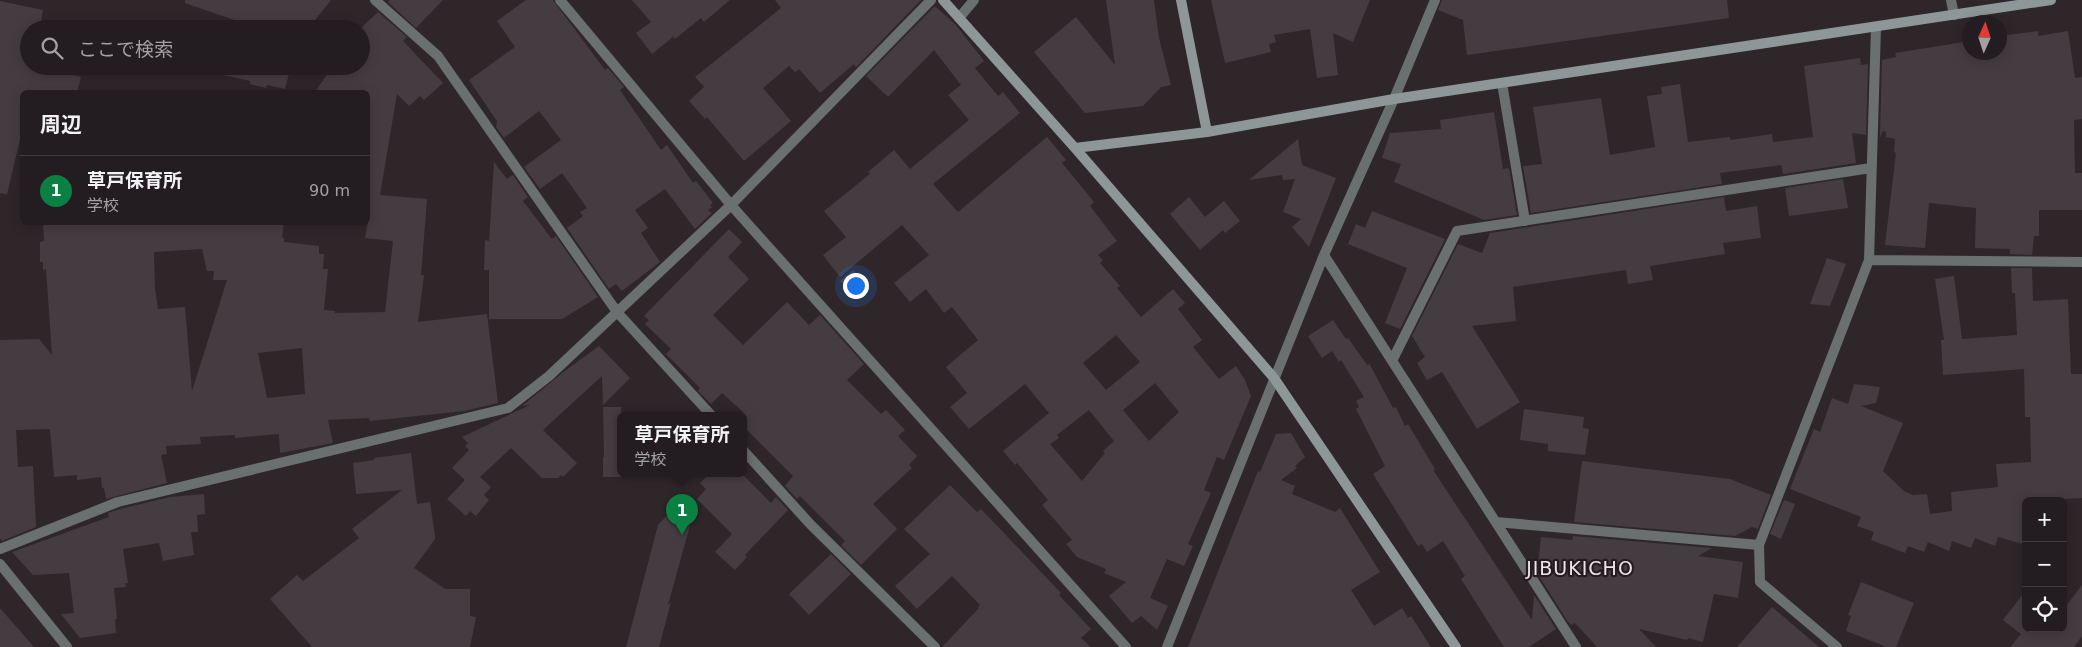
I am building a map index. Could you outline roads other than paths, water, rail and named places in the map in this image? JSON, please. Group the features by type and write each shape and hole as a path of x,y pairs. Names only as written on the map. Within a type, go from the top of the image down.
{"street":[{"path":"375,0 438,56 617,312 708,412"},
{"path":"560,0 731,205 1126,647"},
{"path":"0,549 118,502 508,408 549,376 731,205 931,0"},
{"path":"943,0 1075,148 1274,378 1456,647"},
{"path":"959,18 974,0"},
{"path":"1181,0 1207,132"},
{"path":"1167,647 1324,255 1394,99 1435,0"},
{"path":"1951,0 1954,15"},
{"path":"1075,148 1207,132 1394,99 2051,0"},
{"path":"1837,647 1760,582 1758,545 1868,260 1876,27"},
{"path":"1502,83 1525,221"},
{"path":"1392,361 1457,231 1871,168"},
{"path":"1324,255 1576,647"},
{"path":"1868,260 2082,262"},
{"path":"747,454 811,525 935,647"},
{"path":"1496,522 1758,545"},
{"path":"0,564 67,647"}],"place":[{"name":"草戸保育所","path":"682,535"}],"district":[{"name":"JIBUKICHO","path":"1580,568"}]}
